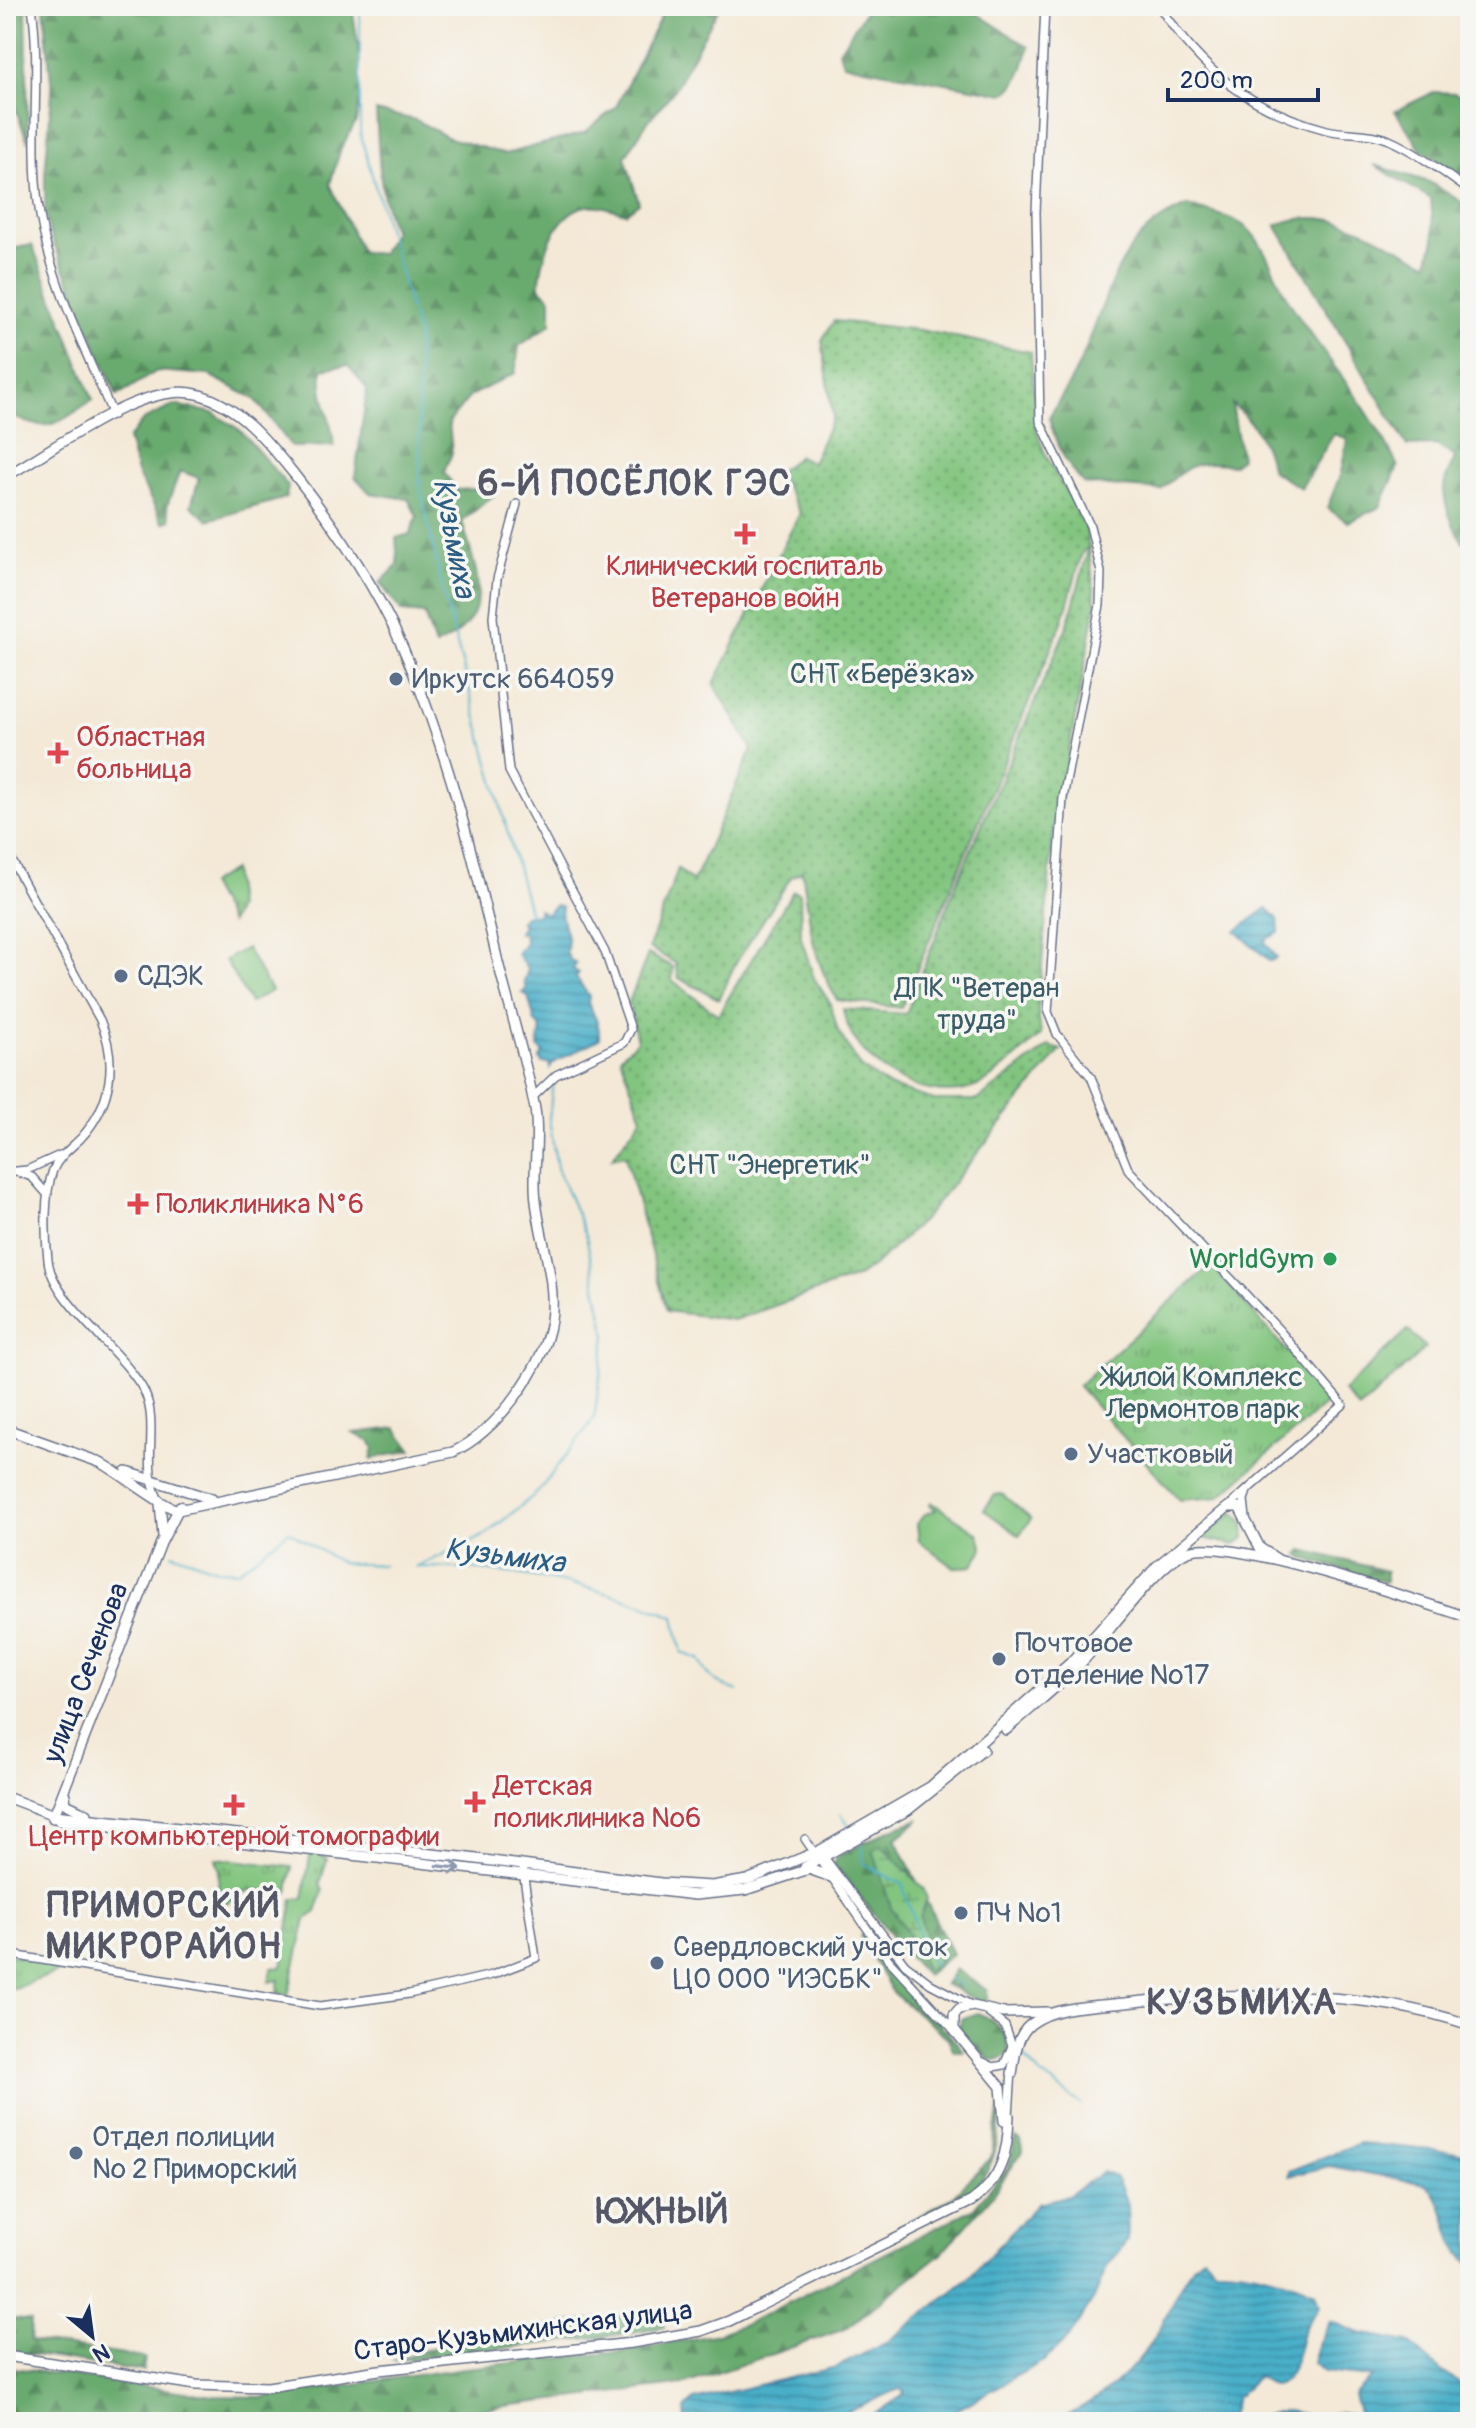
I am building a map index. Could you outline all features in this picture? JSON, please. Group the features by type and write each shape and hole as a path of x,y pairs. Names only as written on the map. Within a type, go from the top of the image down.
{"main road":[{"path":"6,476 147,398 175,392 215,401 261,435 327,517 395,632 433,724 488,918 532,1098 536,1127 536,1199 552,1294 552,1319 538,1362 492,1425 474,1442 453,1452 215,1500 173,1505 98,1461"},
{"path":"6,1432 215,1500"},
{"path":"159,1489 174,1489 181,1495 173,1505 159,1489"},
{"name":"улица Сеченова","path":"53,1817 161,1543 171,1525 173,1505"},
{"name":"улица Сеченова","path":"161,1543 173,1505"},
{"path":"780,1878 930,1787 1070,1663 1157,1566 1228,1507 1239,1507 1260,1548 1277,1559"},
{"path":"1203,1528 1199,1541 1216,1549 1242,1546 1247,1541 1248,1527"},
{"path":"856,1834 908,1810 945,1784 1081,1663 1157,1576 1181,1554 1199,1547 1277,1559 1470,1618"},
{"path":"65,1787 66,1804 76,1811 121,1823"},
{"path":"6,1797 53,1817 524,1864 661,1883 712,1886 747,1880 819,1855"},
{"path":"6,1804 53,1817 703,1895 745,1890 809,1869 831,1877"},
{"path":"499,1872 503,1862"},
{"path":"1002,2166 1004,2094 982,2060 954,2030 955,2013 974,2006 1009,2013 1059,2012 1188,1997 1270,1994 1367,2004 1470,2025"},
{"path":"1012,2074 1022,2034 1043,2017 1059,2012"},
{"path":"1002,2166 1007,2148 1009,2116"},
{"name":"Старо-Кузьмихинская улица","path":"6,2356 197,2385 253,2387 691,2333 729,2321 842,2263 954,2213 984,2191 1002,2166"}],"street":[{"path":"32,6 35,173 43,231 59,281 113,415"},
{"path":"1045,6 1036,229 1040,421 1090,526 1101,572 1100,605 1059,832 1048,1012 1057,1034 1091,1077 1128,1169 1280,1331 1343,1405 1228,1507"},
{"path":"1159,6 1192,55 1244,96 1310,125 1386,139 1470,191"},
{"path":"517,504 497,579 493,617 509,771 605,952 631,1029 624,1043 557,1074 532,1098"},
{"path":"6,850 100,1020 111,1050 110,1079 98,1114 53,1170 48,1196 48,1260 54,1282 146,1395 150,1480 173,1505"},
{"path":"10,1172 41,1165 66,1152"},
{"path":"10,1172 32,1177 48,1196"},
{"path":"1248,1527 1244,1500 1251,1486"},
{"path":"819,1855 889,1960 954,2030"},
{"path":"819,1855 899,1957 931,1984 1002,2022 1012,2046"},
{"path":"6,1954 320,2006 348,2005 492,1975 536,1958 521,1875 524,1864"},
{"path":"526,1893 534,1876"},
{"path":"923,1997 934,1995 931,1984"},
{"path":"1009,2116 1012,2046 1024,2025 1043,2017"},
{"path":"982,2060 998,2067 1010,2057"}],"green space":[{"path":"6,6 26,8 28,142 6,83"},
{"path":"44,6 352,6 360,57 360,97 356,122 341,148 330,184 361,252 381,254 394,231 382,187 376,111 416,120 449,138 505,154 584,133 616,107 666,6 720,6 673,92 648,121 625,157 639,203 626,213 599,206 582,207 563,220 546,252 539,287 551,298 551,324 519,346 515,373 470,396 449,422 452,453 444,472 457,490 491,488 495,494 462,521 477,577 478,593 476,608 455,635 435,646 424,614 402,612 380,583 398,565 396,538 410,534 417,516 408,499 370,493 355,477 367,389 348,365 322,369 322,389 334,446 292,447 255,399 209,375 157,371 117,396 50,234 45,211 52,92"},
{"path":"869,6 965,6 1029,47 1021,74 1004,94 843,64 839,51"},
{"path":"1434,92 1455,93 1470,102 1470,182 1421,149 1395,111"},
{"path":"1374,165 1429,182 1470,207 1470,548 1456,530 1445,495 1445,480 1455,457 1436,445 1407,446 1276,225 1297,219 1336,221 1373,235 1428,263 1434,240 1431,199"},
{"path":"1188,206 1221,215 1250,231 1289,301 1374,423 1398,467 1380,507 1348,522 1327,508 1341,473 1347,439 1334,434 1301,488 1272,471 1258,434 1232,404 1241,458 1233,465 1210,463 1193,466 1161,490 1084,484 1066,461 1049,418 1077,369 1116,274 1143,234 1163,218"},
{"path":"32,245 93,400 61,420 42,425 31,424 6,412 6,250"},
{"name":"СНТ «Берёзка»","path":"834,321 920,330 1031,352 1036,429 1045,454 1086,527 1089,547 1082,553 1063,620 901,1008 837,1000 816,951 802,871 791,877 734,966 719,999 679,978 675,963 649,948 678,869 693,882 752,749 714,684 800,513 778,472 799,456 812,463 833,417 822,340"},
{"path":"175,405 213,413 240,430 288,486 286,498 208,520 191,506 199,478 180,471 167,506 170,520 163,523 137,473 128,439 143,420"},
{"name":"ДПК \"Ветеран труда\"","path":"1089,548 1096,605 1053,836 1038,1010 1041,1035 998,1072 972,1088 952,1092 910,1084 874,1062 849,1028 843,1009 906,1014 954,889 1068,624"},
{"path":"233,870 237,908 230,923 209,884"},
{"name":"СНТ \"Энергетик\"","path":"793,891 800,893 801,938 814,978 830,1003 838,1031 861,1067 888,1086 934,1100 978,1100 1049,1046 1061,1050 923,1220 859,1276 734,1320 667,1311 625,1155 612,1158 642,1117 620,1057 637,1041 629,1002 648,954 673,967 672,980 718,1015"},
{"path":"246,948 271,991 250,1003 225,960"},
{"name":"Жилой Комплекс Лермонтов парк","path":"1211,1265 1330,1400 1219,1497 1180,1500 1078,1386"},
{"path":"1408,1330 1426,1348 1359,1409 1343,1391"},
{"path":"396,1428 412,1450 371,1459 374,1448 370,1441 353,1433"},
{"path":"1002,1494 1031,1519 1019,1535 984,1510 995,1495"},
{"path":"931,1502 978,1533 983,1549 972,1566 955,1568 919,1541 917,1524 925,1514 936,1510 930,1505"},
{"path":"1234,1512 1244,1524 1245,1538 1234,1545 1203,1538"},
{"path":"1303,1550 1386,1571 1386,1582 1303,1558 1299,1555"},
{"path":"920,1819 896,1839 952,1954 926,1975 834,1864 837,1857 889,1830"},
{"path":"881,1845 923,1888 927,1899 920,1917 928,1944 939,1961 933,1968 925,1969 918,1953 911,1948 913,1941 891,1908 873,1850"},
{"path":"316,1853 327,1859 320,1884 323,1891 316,1912 306,1919 288,1995 277,1993 279,1980 269,1982 272,1968 282,1967 293,1899 303,1899 310,1856"},
{"path":"216,1858 292,1867 288,1892 251,1890 226,1903 218,1895 219,1869"},
{"path":"864,1933 879,1956 964,2051 954,2051 948,2038 893,1993 860,1936"},
{"path":"6,1954 73,1967 6,1991"},
{"path":"955,1969 987,1990 988,1998 983,2003 945,1985"},
{"path":"978,2013 996,2024 1007,2040 1008,2054 1001,2059 990,2060 959,2031 961,2019"},
{"path":"1001,2101 994,2153 987,2172 976,2186 944,2208 897,2228 951,2198 991,2158"},
{"path":"1016,2138 1021,2141 1022,2152 991,2197 941,2254 845,2329 685,2384 374,2422 6,2422 6,2367 214,2396 265,2397 465,2368 629,2351 718,2334 752,2321 973,2209 1008,2168"},
{"path":"657,2310 664,2327 391,2361 460,2339"},
{"path":"6,2318 31,2321 30,2341 145,2358 143,2371 6,2351"}],"water":[{"path":"556,905 562,907 566,952 570,960 577,963 573,969 579,973 576,977 589,996 588,1003 598,1024 599,1039 553,1063 550,1068 549,1063 542,1063 540,1059 543,1052 538,1047 541,1028 535,1022 528,996 522,993 526,990 524,981 528,970 517,954 525,942 524,933 518,933 523,925 520,921 525,916 538,914 538,909 546,914"},
{"path":"1267,908 1278,919 1279,933 1264,940 1277,958 1270,961 1236,931"},
{"path":"1359,2143 1470,2154 1470,2264 1455,2245 1441,2204 1426,2184 1329,2166 1289,2176 1289,2171"},
{"path":"1103,2172 1116,2177 1127,2203 1128,2240 1107,2267 1094,2298 1071,2335 1045,2360 946,2416 920,2422 863,2422 902,2396 904,2391 899,2389 826,2422 686,2422 685,2409 694,2400 837,2367 886,2343 967,2280 1038,2203 1068,2196"},
{"path":"1203,2256 1215,2268 1266,2274 1315,2292 1319,2305 1302,2334 1295,2362 1287,2378 1273,2386 1257,2376 1236,2398 1229,2422 1052,2422 1084,2407 1127,2373 1150,2345 1183,2281"},
{"path":"1330,2321 1360,2333 1408,2342 1440,2370 1470,2390 1470,2422 1254,2422 1265,2415 1288,2411 1315,2417 1341,2412 1360,2417 1354,2395 1372,2377 1324,2372 1313,2363 1318,2344"}],"waterway":[{"name":"Кузьмиха","path":"360,14 360,133 418,335 420,486 444,596 530,915"},
{"name":"Кузьмиха","path":"416,1567 484,1536 538,1492 594,1419 606,1336 586,1235 557,1168 549,1119 553,1083"},
{"name":"Кузьмиха","path":"172,1553 219,1570 238,1571 289,1531 341,1563 383,1565"},
{"name":"Кузьмиха","path":"417,1567 482,1570 548,1579 644,1605 674,1617 682,1653 699,1659 714,1680 738,1691"},
{"name":"Кузьмиха","path":"841,1814 852,1830"},
{"name":"Кузьмиха","path":"861,1841 864,1864 902,1884 922,1944 934,1966"},
{"path":"949,1979 963,1987"},
{"path":"1022,2055 1041,2075 1082,2105"}],"place":[{"name":"Клинический госпиталь Ветеранов войн","path":"745,534"},
{"name":"Иркутск 664059","path":"396,679"},
{"name":"Областная больница","path":"58,753"},
{"name":"СДЭК","path":"121,976"},
{"name":"Поликлиника N°6","path":"138,1204"},
{"name":"WorldGym","path":"1330,1259"},
{"name":"Участковый","path":"1071,1454"},
{"name":"Почтовое отделение №17","path":"999,1659"},
{"name":"Детская поликлиника №6","path":"475,1802"},
{"name":"Центр компьютерной томографии","path":"234,1805"},
{"name":"ПЧ №1","path":"961,1913"},
{"name":"Свердловский участок ЦО ООО \"ИЭСБК\"","path":"657,1963"},
{"name":"Отдел полиции № 2 Приморский","path":"76,2153"}],"district":[{"name":"6-Й ПОСЁЛОК ГЭС","path":"635,483"},
{"name":"ПРИМОРСКИЙ МИКРОРАЙОН","path":"164,1926"},
{"name":"КУЗЬМИХА","path":"1242,2002"},
{"name":"ЮЖНЫЙ","path":"663,2211"}]}
